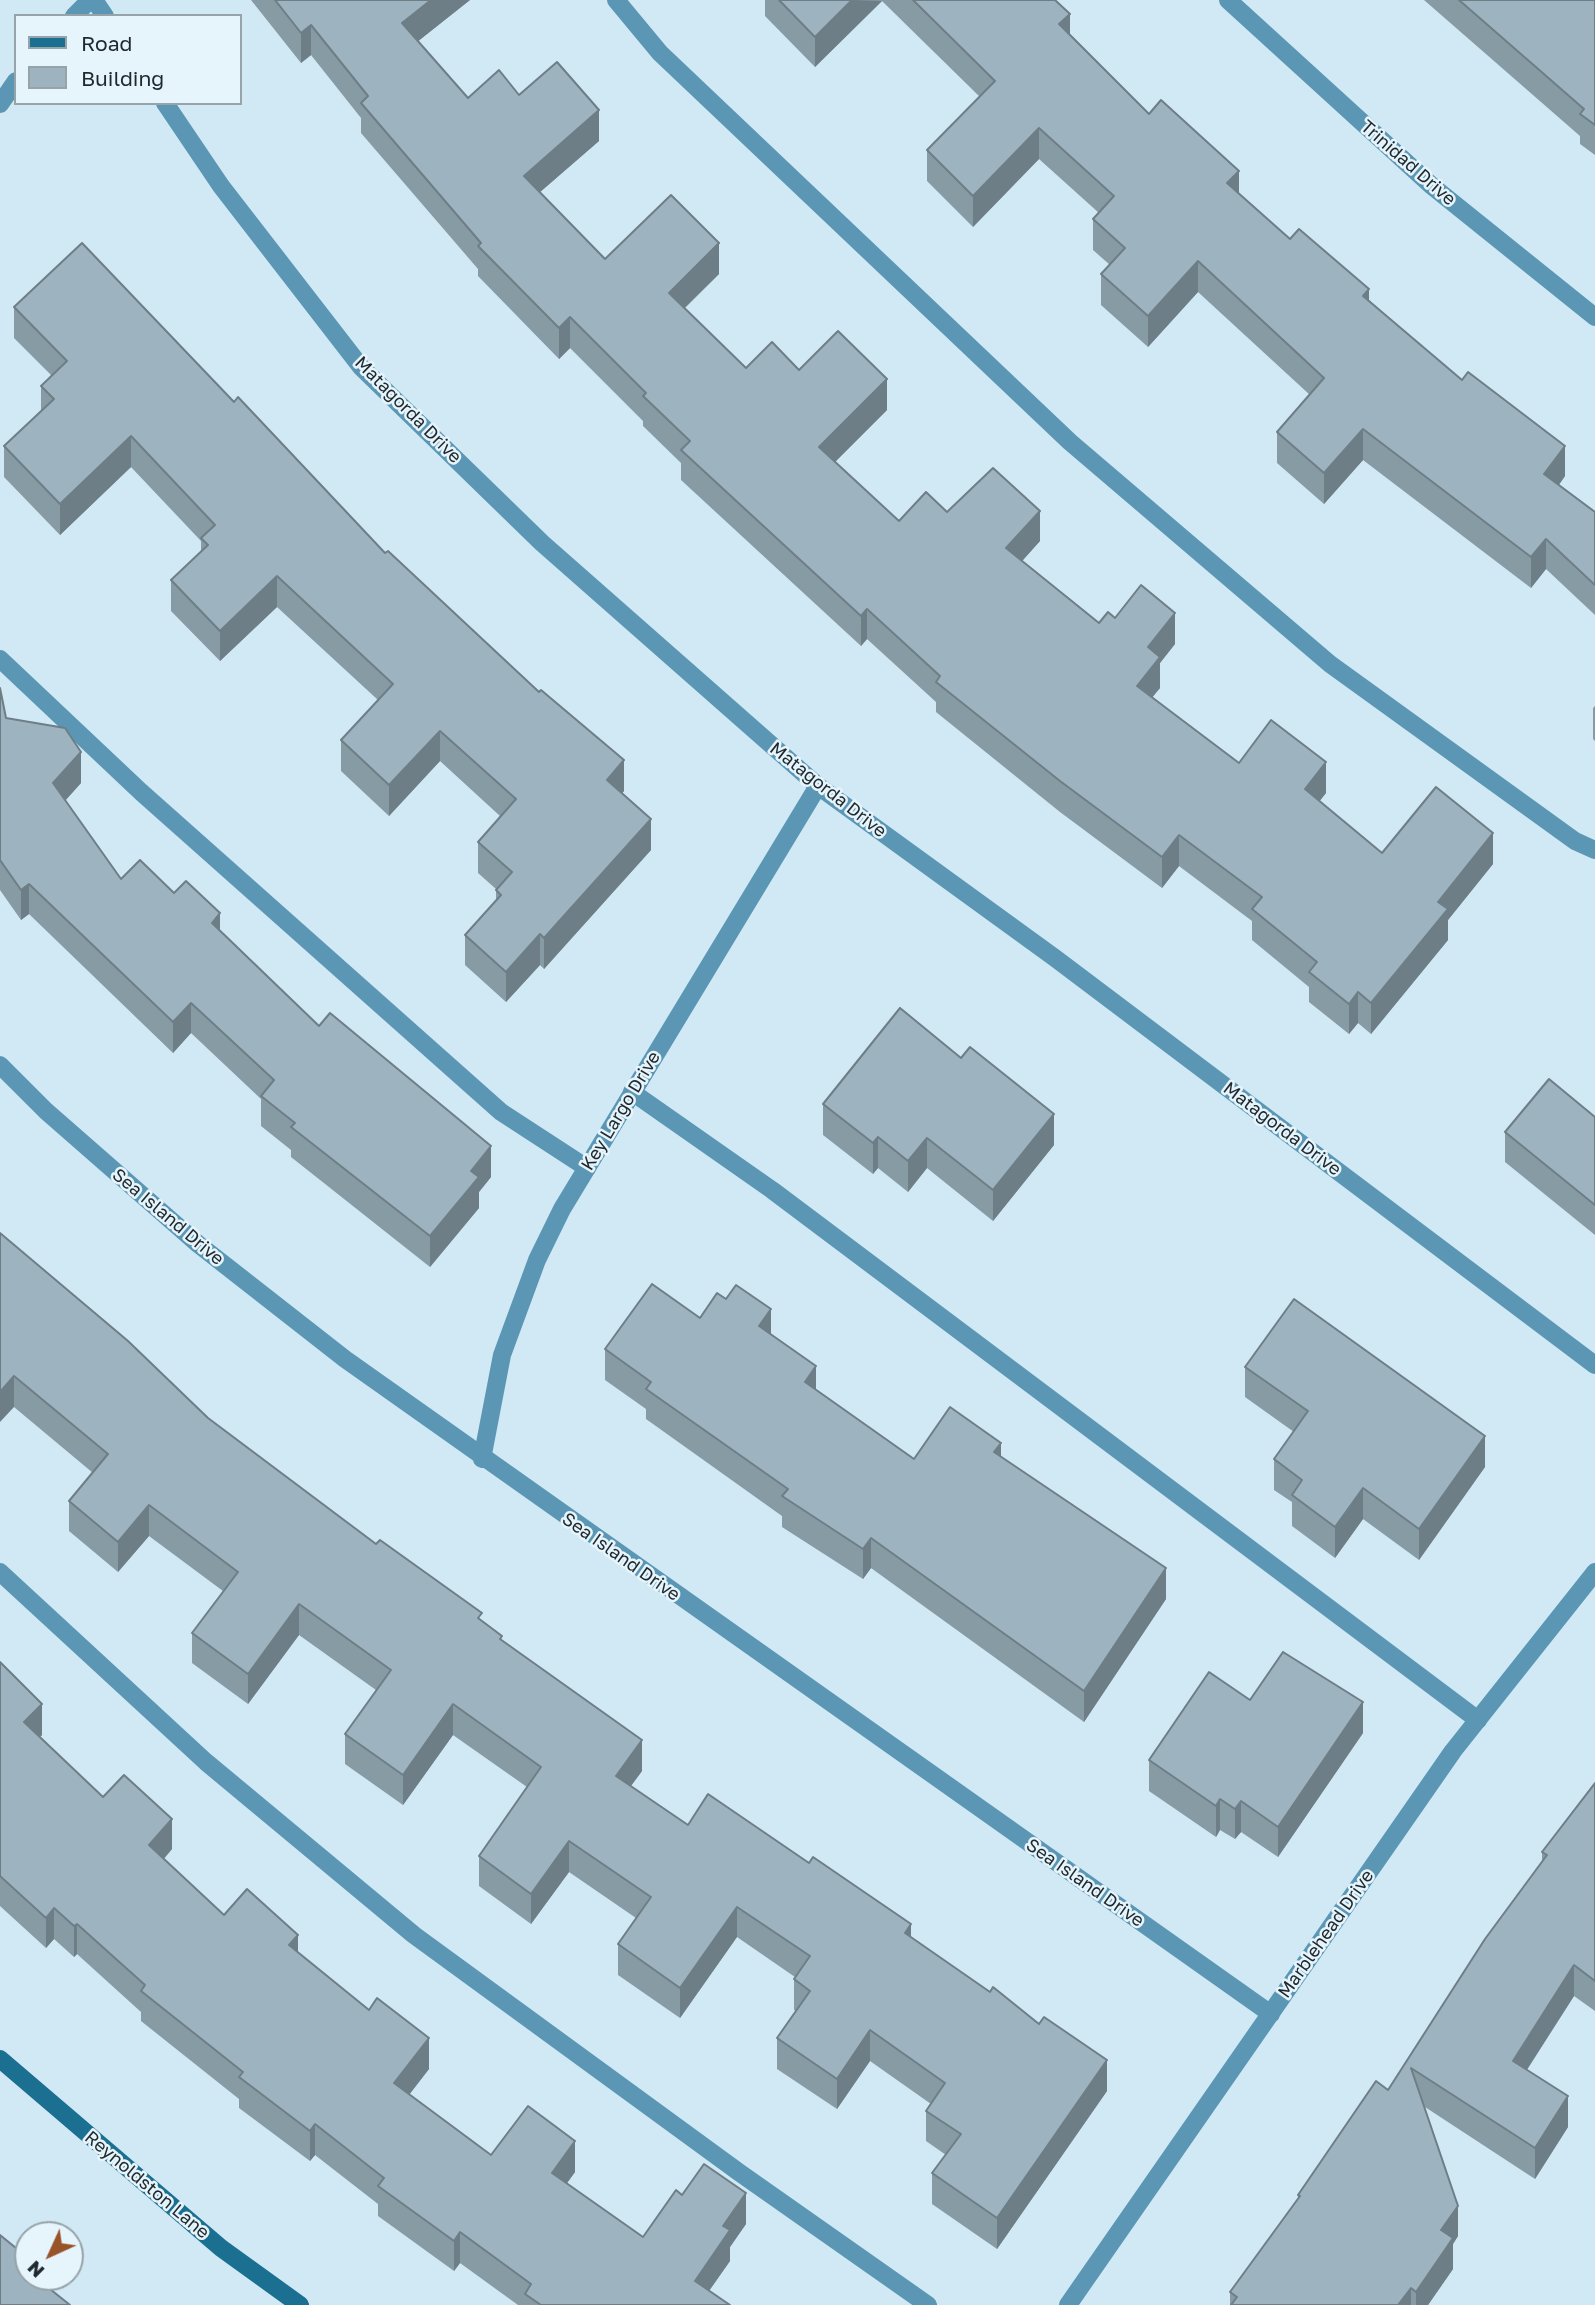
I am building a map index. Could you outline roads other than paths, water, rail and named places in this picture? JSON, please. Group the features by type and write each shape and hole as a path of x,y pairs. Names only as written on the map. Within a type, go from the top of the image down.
{"street":[{"path":"76,14 92,0 103,14"},
{"path":"616,0 660,53 1070,442 1330,664 1575,841 1595,850"},
{"name":"Trinidad Drive","path":"1228,0 1432,186 1595,317"},
{"path":"0,104 14,83"},
{"name":"Matagorda Drive","path":"166,105 221,186 361,367 542,543 818,786 1055,958 1595,1365"},
{"path":"0,659 141,792 501,1112 587,1168"},
{"name":"Key Largo Drive","path":"482,1459 502,1355 537,1260 632,1092 818,786"},
{"name":"Sea Island Drive","path":"0,1065 46,1111 198,1244 345,1359 482,1459 1270,2014"},
{"path":"632,1092 783,1199 1478,1720"},
{"path":"0,1572 206,1762 414,1935 740,2173 928,2305"},
{"name":"Marblehead Drive","path":"1068,2305 1478,1720 1595,1572"},
{"name":"Reynoldston Lane","path":"0,2059 221,2248 300,2305"}]}
